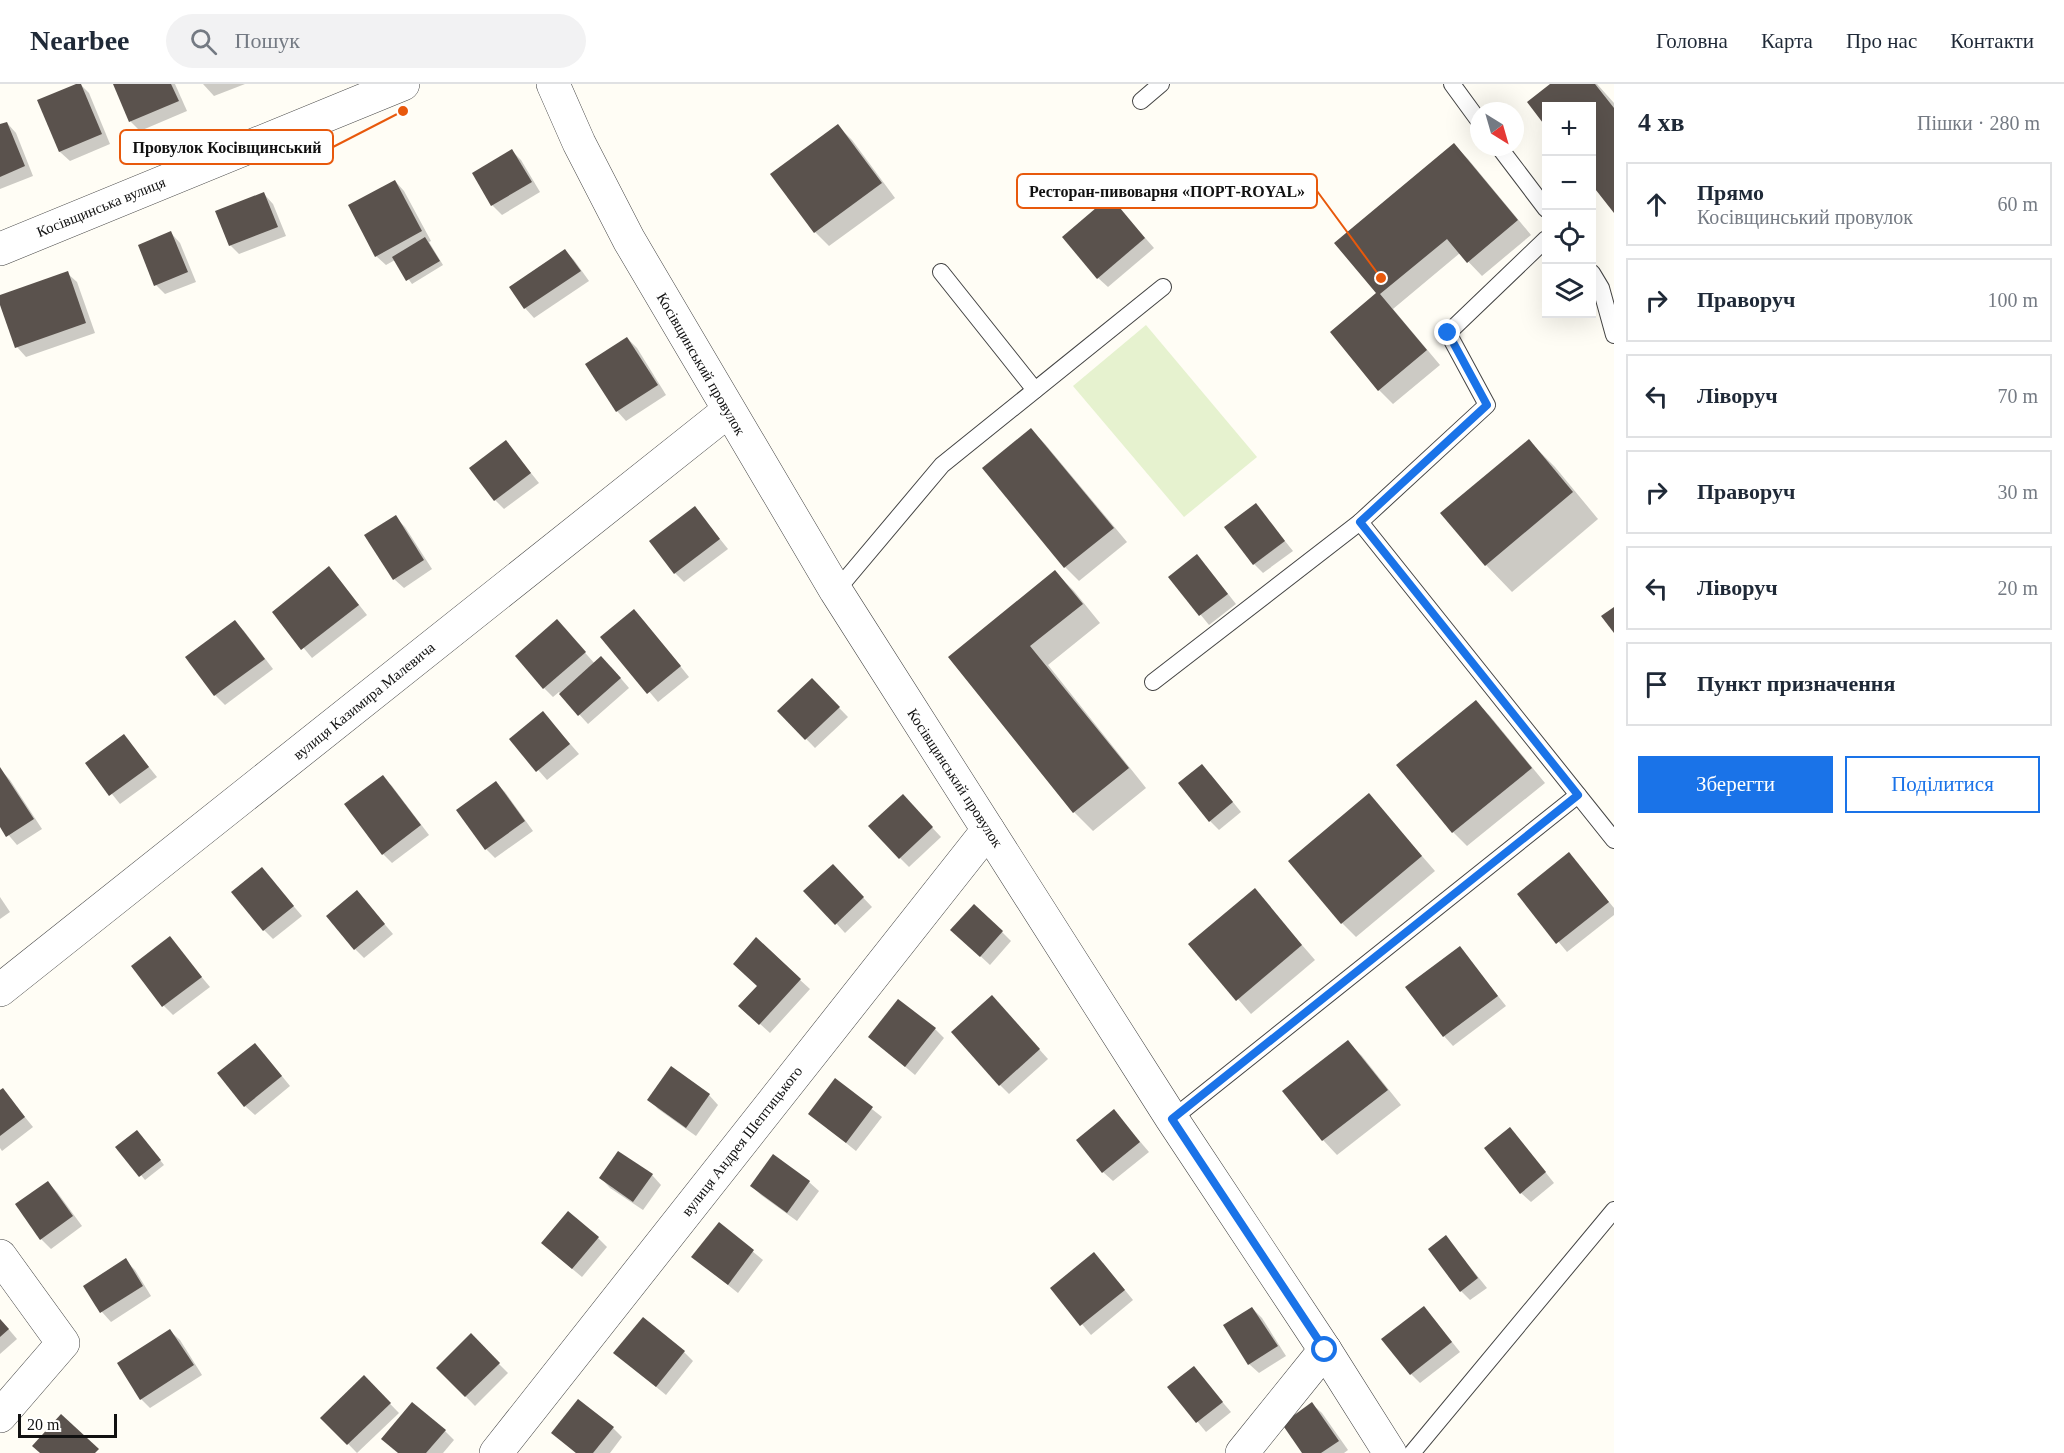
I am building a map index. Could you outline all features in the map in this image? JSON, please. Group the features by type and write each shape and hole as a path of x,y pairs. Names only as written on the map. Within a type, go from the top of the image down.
{"street":[{"name":"Косівщинська вулиця","path":"0,249 403,84"},
{"name":"Косівщинський провулок","path":"553,84 579,143 629,240 836,591 1172,1119 1325,1350 1390,1453"},
{"name":"вулиця Казимира Малевича","path":"0,990 728,411"},
{"name":"вулиця Андрея Шептицького","path":"496,1453 988,830"},
{"path":"0,1256 63,1343 0,1416"},
{"path":"1242,1453 1325,1350"}],"lane":[{"path":"1142,101 1161,84"},
{"path":"1452,84 1470,109"},
{"path":"1506,156 1542,204"},
{"path":"1153,682 1360,522 1487,405 1448,333 1542,243"},
{"path":"941,272 1035,390"},
{"path":"1596,280 1601,288 1614,335"},
{"path":"836,591 942,465 1163,287"},
{"path":"1360,522 1614,840"},
{"path":"1172,1119 1578,795"},
{"path":"1412,1453 1614,1209"}],"green space":[{"path":"1146,325 1257,457 1184,517 1073,386"}],"building":[{"path":"81,84 102,134 59,152 37,100"},
{"path":"113,84 171,84 179,101 129,122"},
{"path":"1550,84 1595,84 1614,108 1614,213 1596,190 1596,102 1542,102 1542,122 1527,102"},
{"path":"7,122 25,166 0,177 0,124"},
{"path":"838,124 882,183 814,233 770,174"},
{"path":"1454,143 1518,220 1467,263 1447,239 1380,294 1427,350 1378,391 1330,332 1376,293 1334,243"},
{"path":"512,149 532,182 491,206 472,173"},
{"path":"395,180 422,231 375,257 348,205"},
{"path":"264,192 278,227 229,246 215,211"},
{"path":"1110,196 1145,238 1097,279 1062,237"},
{"path":"171,231 188,272 154,286 138,245"},
{"path":"425,237 440,261 406,281 392,257"},
{"path":"565,249 581,271 524,309 509,287"},
{"path":"68,271 86,323 15,348 0,305 0,295"},
{"path":"627,337 658,385 616,412 585,364"},
{"path":"1031,428 1114,528 1064,568 982,468"},
{"path":"1529,439 1573,492 1485,566 1440,513"},
{"path":"506,440 531,473 494,501 469,468"},
{"path":"1256,503 1285,541 1253,565 1224,527"},
{"path":"695,506 720,539 674,574 649,541"},
{"path":"396,515 424,560 393,580 364,535"},
{"path":"1197,554 1228,594 1199,616 1168,577"},
{"path":"329,566 359,605 301,650 272,612"},
{"path":"1055,570 1083,604 1030,646 1129,768 1073,813 948,657"},
{"path":"1614,607 1614,633 1601,616"},
{"path":"634,609 681,666 647,694 600,637"},
{"path":"557,619 586,652 543,689 515,656"},
{"path":"235,620 265,659 214,696 185,657"},
{"path":"601,656 621,678 578,716 559,694"},
{"path":"812,678 840,707 805,740 777,711"},
{"path":"1476,700 1532,768 1452,833 1396,765"},
{"path":"543,711 570,744 536,772 509,739"},
{"path":"124,734 149,767 109,796 85,763"},
{"path":"1202,764 1233,802 1209,822 1178,783"},
{"path":"0,767 34,819 6,837 0,827"},
{"path":"383,775 421,825 382,855 344,804"},
{"path":"496,781 525,821 485,850 456,810"},
{"path":"1369,793 1422,856 1341,924 1288,861"},
{"path":"903,794 933,827 899,859 868,826"},
{"path":"1569,852 1609,902 1556,944 1517,894"},
{"path":"833,864 864,897 835,925 803,891"},
{"path":"262,867 294,906 263,931 231,892"},
{"path":"1255,888 1302,945 1236,1001 1188,944"},
{"path":"357,890 385,924 354,950 326,916"},
{"path":"974,904 1003,931 980,957 950,930"},
{"path":"170,936 202,977 162,1007 131,966"},
{"path":"756,937 801,979 759,1025 738,1006 757,986 733,964"},
{"path":"1460,946 1498,996 1443,1037 1405,987"},
{"path":"992,995 1040,1049 999,1086 951,1032"},
{"path":"898,999 936,1028 905,1067 868,1037"},
{"path":"1348,1040 1388,1090 1322,1141 1282,1091"},
{"path":"255,1043 282,1076 244,1107 217,1073"},
{"path":"671,1066 710,1094 686,1128 647,1100"},
{"path":"835,1078 873,1107 846,1143 808,1114"},
{"path":"3,1088 25,1117 0,1136 0,1090"},
{"path":"1114,1109 1140,1142 1102,1173 1076,1140"},
{"path":"1510,1127 1546,1172 1520,1194 1484,1148"},
{"path":"137,1130 161,1160 139,1177 115,1147"},
{"path":"618,1151 653,1174 633,1202 599,1178"},
{"path":"773,1154 810,1181 787,1213 750,1186"},
{"path":"48,1181 73,1216 40,1240 15,1204"},
{"path":"568,1211 599,1237 572,1269 541,1243"},
{"path":"719,1222 754,1250 728,1285 691,1257"},
{"path":"1446,1235 1478,1278 1460,1292 1428,1249"},
{"path":"1094,1252 1125,1290 1080,1326 1050,1288"},
{"path":"126,1258 143,1286 100,1313 83,1286"},
{"path":"1424,1306 1452,1342 1410,1375 1381,1339"},
{"path":"1252,1307 1278,1346 1248,1365 1223,1325"},
{"path":"643,1317 685,1351 656,1387 613,1353"},
{"path":"0,1319 9,1329 0,1337"},
{"path":"170,1329 194,1365 140,1400 117,1363"},
{"path":"471,1333 500,1363 465,1397 436,1368"},
{"path":"1194,1366 1223,1402 1196,1423 1167,1387"},
{"path":"364,1375 391,1403 347,1445 320,1418"},
{"path":"578,1399 614,1427 593,1453 576,1453 551,1433"},
{"path":"412,1402 446,1430 426,1453 398,1453 381,1439"},
{"path":"1312,1402 1339,1441 1321,1453 1302,1453 1282,1424"},
{"path":"61,1414 99,1449 95,1453 40,1453 32,1446"}],"place":[{"name":"Провулок Косівщинський","path":"403,111"},
{"name":"Ресторан-пивоварня «ПОРТ-ROYAL»","path":"1381,278"}],"route":[{"path":"1325,1350 1172,1119 1578,795 1360,522 1487,405 1448,333"}]}
